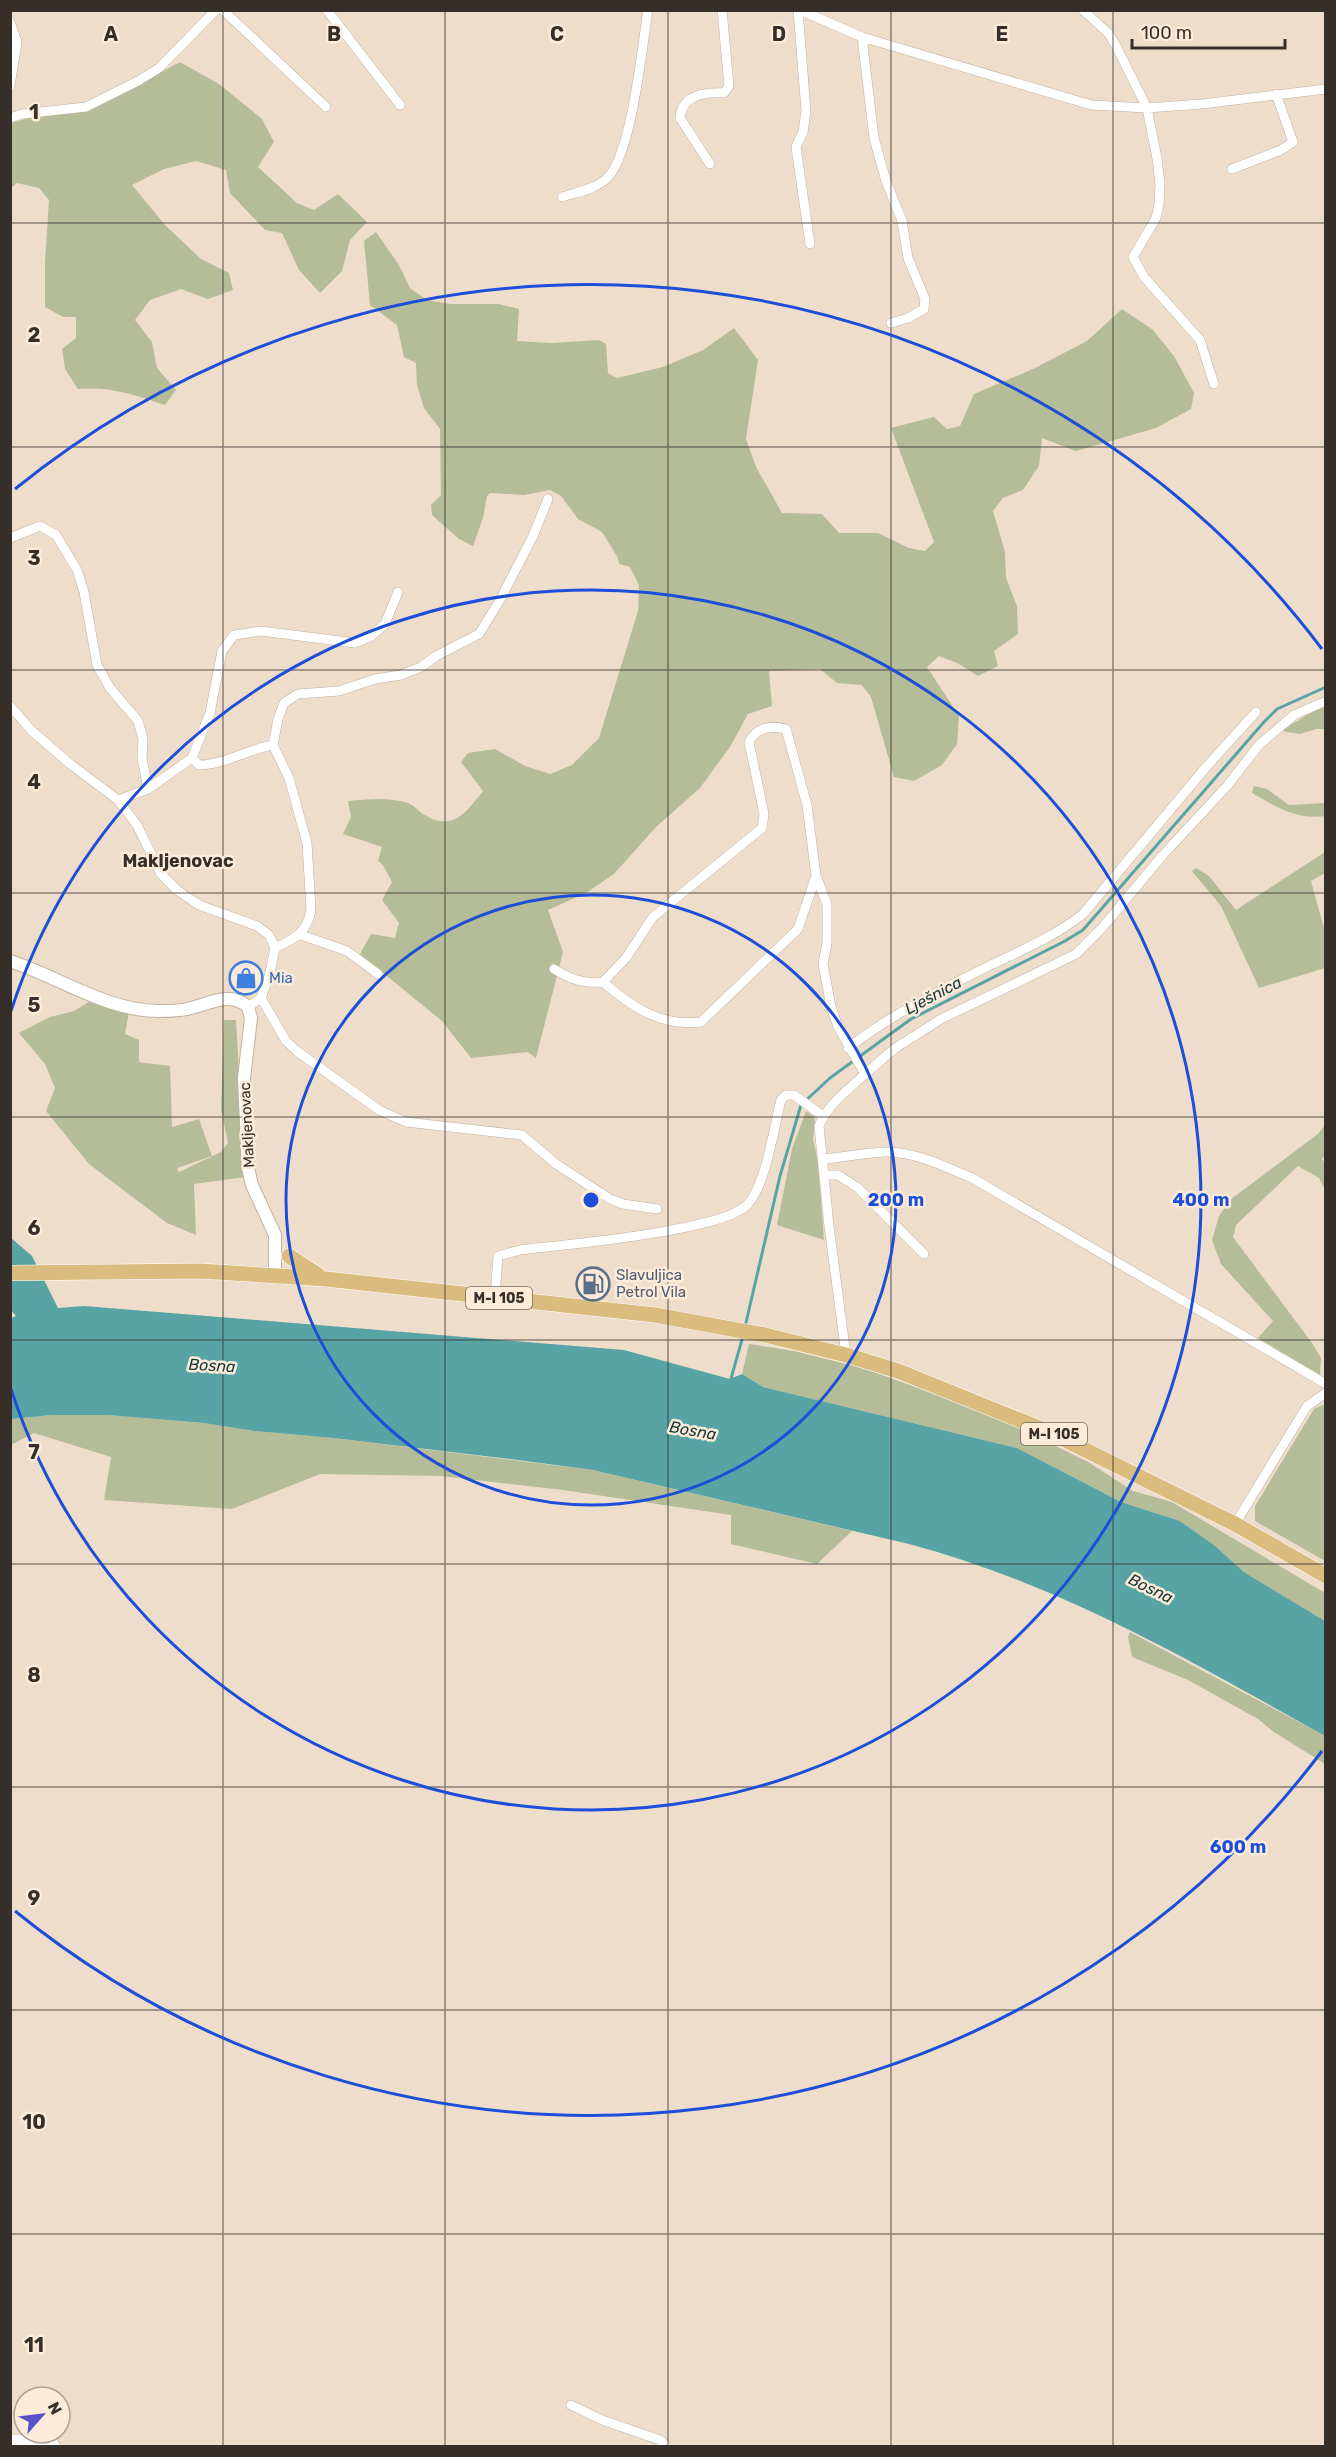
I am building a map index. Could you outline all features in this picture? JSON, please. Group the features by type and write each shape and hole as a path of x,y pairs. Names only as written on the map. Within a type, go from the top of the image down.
{"main road":[{"path":"289,1256 306,1269 326,1279"},
{"name":"M-I 105","path":"10,1274 200,1271 278,1275 655,1315 765,1335 846,1354 959,1394 1049,1432 1235,1524 1326,1576"},
{"path":"10,2441 53,2446"}],"street":[{"path":"10,118 22,114 86,107 138,81 159,68 216,10"},
{"path":"223,10 326,107"},
{"path":"327,10 400,105"},
{"path":"562,197 593,187 609,176 615,164 625,139 636,91 648,10"},
{"path":"710,165 680,118 681,110 692,97 711,92 724,93 728,90 722,10"},
{"path":"810,244 796,147 803,132 806,111 799,10 862,37 1091,105 1147,108 1203,104 1326,89"},
{"path":"1083,10 1109,34 1147,108 1157,158 1160,205 1156,218 1133,256 1144,277 1200,340 1214,384"},
{"path":"10,21 17,42 10,86"},
{"path":"862,37 874,138 886,181 902,221 908,258 925,299 924,309 908,318 891,323"},
{"path":"1232,169 1281,150 1293,142 1276,94"},
{"path":"275,948 301,934 310,919 311,910 307,843 289,778 273,745 284,703 298,694 339,691 375,679 401,675 421,668 436,656 479,634 527,547 548,499"},
{"path":"10,538 40,526 57,535 77,570 84,592 97,665 110,688 138,721 143,739 142,758 148,789"},
{"path":"118,800 148,789 192,758 210,713 222,651 234,635 261,631 355,643 370,637 385,624 398,592"},
{"path":"846,1354 829,1226 819,1126 823,1116 863,1070 941,1018 1076,954 1102,928 1162,856 1227,786 1259,745 1294,715 1326,701"},
{"path":"10,706 32,731 70,764 118,800 137,825 161,874 177,890 199,905 257,926 269,935 275,948 261,998 248,1007 235,999 220,999 187,1009 144,1011 75,990 31,968 10,961"},
{"path":"850,1050 897,1014 935,992 1063,930 1083,914 1207,766 1256,712"},
{"path":"554,969 571,980 589,983 603,982 626,958 653,917 762,828 764,814 749,742 753,733 764,729 773,726 786,729 807,805 816,876 827,904 827,943 823,964 826,986 838,1028 863,1070"},
{"path":"192,758 199,765 211,765 247,751 273,745"},
{"path":"603,982 625,1002 660,1020 686,1024 701,1022 798,929 816,876"},
{"path":"301,934 347,951 378,974"},
{"path":"261,998 282,1035 292,1047 379,1110 406,1122 522,1135 556,1164 610,1199 623,1204 657,1209"},
{"name":"Makljenovac","path":"248,1007 251,1018 244,1078 248,1168 252,1185 275,1235 278,1275"},
{"path":"495,1297 498,1256 520,1250 679,1230 728,1215 748,1205 766,1165 781,1100 786,1095 794,1095 823,1116"},
{"path":"824,1159 885,1152 903,1154 922,1158 972,1179 1326,1384"},
{"path":"825,1175 838,1175 858,1188 924,1254"},
{"path":"275,1235 289,1256 288,1268 278,1275"},
{"path":"1235,1524 1307,1406 1326,1393"},
{"path":"571,2405 602,2420 660,2440 666,2446"}],"green space":[{"path":"180,62 219,84 262,119 274,142 258,167 297,203 314,210 338,194 367,222 350,240 342,271 320,293 299,270 282,233 265,230 230,193 226,170 196,161 164,169 132,185 165,225 201,259 229,273 233,290 208,299 181,289 150,300 135,320 152,342 157,368 176,390 165,405 112,390 78,389 65,369 62,349 76,338 76,317 63,317 45,307 49,200 39,188 17,183 11,188 11,123 127,90"},
{"path":"376,232 399,265 410,288 427,300 450,304 499,304 519,309 517,341 552,343 599,340 606,344 608,373 617,378 663,367 703,350 734,328 758,360 746,439 756,467 782,513 822,514 839,533 878,533 909,548 925,551 934,542 891,428 934,417 947,429 960,426 974,394 1033,369 1087,341 1122,309 1153,330 1174,356 1194,393 1191,409 1156,428 1076,451 1042,438 1039,466 1023,490 1003,498 993,511 1005,552 1006,578 1017,606 1018,634 994,651 998,666 978,676 957,663 939,656 927,667 959,716 957,744 942,765 914,781 894,777 871,697 862,685 837,683 820,669 769,671 772,706 748,714 730,747 700,788 656,827 614,874 586,893 548,910 563,952 536,1058 528,1052 471,1058 442,1021 360,954 371,934 395,938 399,923 382,900 392,882 383,865 378,861 382,847 343,834 351,817 348,801 378,799 401,801 433,819 451,821 464,813 483,791 461,762 468,753 495,749 525,766 550,774 572,765 599,738 638,611 639,585 630,567 619,564 618,558 602,532 578,519 561,496 550,490 524,495 490,493 487,496 483,518 473,546 459,539 432,515 431,505 441,495 440,429 424,408 417,385 416,363 404,357 397,325 370,305 364,241"},
{"path":"1325,706 1325,729 1300,734 1281,731 1315,710"},
{"path":"1254,786 1267,789 1289,805 1325,803 1325,816 1305,816 1287,811 1252,793"},
{"path":"1325,852 1325,873 1311,881 1325,932 1325,968 1259,988 1221,906 1192,871 1196,868 1209,876 1236,910"},
{"path":"97,997 129,1011 125,1034 139,1040 139,1062 170,1066 172,1127 199,1119 212,1156 177,1168 179,1172 221,1152 228,1143 221,1109 224,1020 236,1020 245,1177 194,1184 196,1235 167,1223 89,1164 46,1111 55,1088 45,1064 19,1033 50,1017 74,1011"},
{"path":"806,1111 814,1117 815,1124 813,1139 818,1161 824,1240 777,1225 792,1149"},
{"path":"1325,1125 1325,1155 1322,1159 1325,1163 1325,1189 1319,1178 1298,1166 1236,1225 1233,1237 1312,1343 1321,1358 1320,1375 1258,1338 1273,1321 1221,1264 1212,1240 1219,1216 1230,1200 1318,1134"},
{"path":"749,1344 794,1351 866,1369 997,1417 1088,1462 1133,1491 1172,1502 1325,1593 1325,1621 1244,1572 1214,1545 1180,1521 1121,1502 1017,1448 763,1387 742,1374"},
{"path":"1325,1404 1325,1561 1255,1521 1255,1506 1314,1409"},
{"path":"52,1415 107,1415 204,1423 254,1431 333,1438 593,1470 852,1531 817,1564 731,1544 731,1515 563,1490 441,1476 320,1474 232,1509 104,1500 111,1457 34,1433 11,1445 10,1419"},
{"path":"1130,1632 1325,1736 1325,1764 1274,1732 1258,1719 1188,1680 1132,1657 1128,1637"}],"water":[{"name":"Bosna","path":"10,1237 32,1256 58,1308 84,1306 624,1350 730,1379 742,1374 763,1387 1017,1448 1121,1502 1180,1521 1214,1545 1244,1572 1325,1621 1325,1736 1174,1653 1071,1602 964,1560 909,1544 593,1470 333,1438 254,1431 204,1423 107,1415 52,1415 11,1419 11,1318 16,1316 11,1310"}],"waterway":[{"name":"Lješnica","path":"745,1327 780,1176 801,1105 830,1078 911,1019 1083,930 1264,722 1277,709 1326,687"},
{"name":"Lješnica","path":"730,1382 743,1336"}],"place":[{"name":"Mia","path":"246,978"},
{"name":"Slavuljica Petrol Vila","path":"593,1284"}],"district":[{"name":"Makljenovac","path":"178,861"}]}
